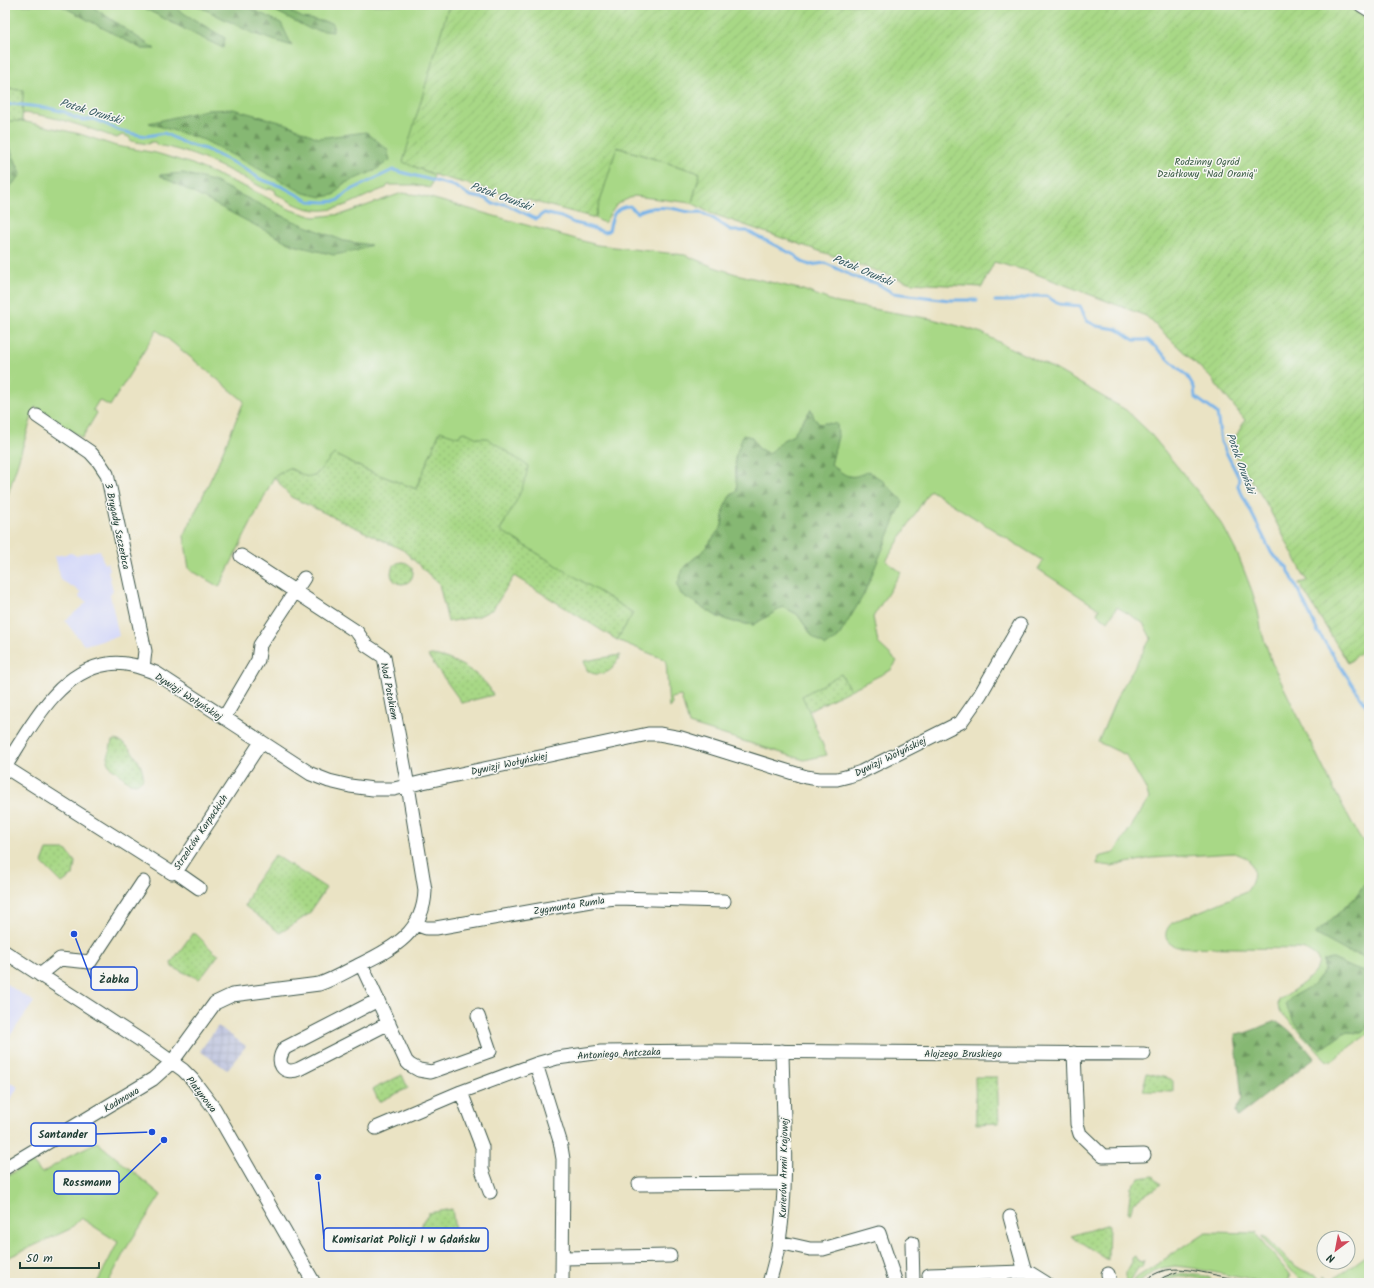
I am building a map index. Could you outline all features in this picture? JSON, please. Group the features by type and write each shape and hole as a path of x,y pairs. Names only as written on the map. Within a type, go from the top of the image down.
{"street":[{"path":"1361,5 1369,10"},
{"name":"3 Brygady Szczerbca","path":"37,416 90,452 100,462 107,474 144,651 143,668"},
{"name":"Nad Potokiem","path":"241,556 357,632 366,645 384,657 408,786"},
{"path":"224,718 258,660 260,645 304,578"},
{"name":"Dywizji Wołyńskiej","path":"5,767 48,702 70,680 88,669 109,663 126,664 156,673 312,774 329,781 350,786 373,789 394,789 648,734 659,734 681,738 806,777 837,779 861,772 961,722 980,695 1020,625"},
{"name":"Strzelców Karpackich","path":"5,767 172,872 176,872 261,742"},
{"path":"172,1062 216,1004 222,1000 232,995 320,984 398,944 406,936 421,914 425,899 425,890 408,786"},
{"path":"176,872 199,888"},
{"path":"40,975 60,959 90,962 143,882"},
{"name":"Zygmunta Rumla","path":"415,924 426,928 436,928 601,899 724,901"},
{"name":"Platynowa","path":"5,952 151,1047 192,1079 214,1108 314,1283"},
{"path":"361,964 406,1061 419,1070 431,1072 490,1051 478,1016"},
{"path":"378,1000 285,1048 280,1053 279,1060 282,1066 287,1070 293,1072 300,1070 389,1023"},
{"name":"Alojzego Bruskiego","path":"782,1051 1144,1054"},
{"name":"Antoniego Antczaka","path":"376,1128 461,1092 536,1064 557,1058 601,1052 782,1051"},
{"name":"Kurierów Armii Krajowej","path":"769,1283 779,1242 783,1214 782,1051"},
{"path":"1074,1053 1077,1124 1080,1134 1103,1156 1144,1155"},
{"name":"Kadmowa","path":"5,1168 153,1079 172,1062"},
{"path":"536,1064 560,1141 563,1159 562,1283"},
{"path":"461,1092 482,1146 482,1170 490,1192"},
{"path":"639,1184 784,1183"},
{"path":"1010,1217 1025,1272"},
{"path":"779,1242 810,1249 823,1249 878,1233 896,1283"},
{"path":"912,1244 913,1283"},
{"path":"562,1258 670,1256"},
{"path":"929,1275 1025,1272 1030,1273 1046,1283"}],"shaded area":[{"path":"100,550 104,564 107,563 110,570 108,571 113,590 110,595 119,636 84,645 65,621 87,602 79,597 81,592 61,580 55,556 71,553 77,556 79,554"},
{"path":"5,983 34,1002 5,1043"},
{"path":"218,1026 246,1046 227,1070 200,1051"},
{"path":"5,1079 18,1087 11,1099 5,1099"}],"green space":[{"path":"5,5 449,5 404,162 434,175 430,188 415,185 388,185 386,188 340,207 320,210 310,209 297,205 276,194 275,190 270,188 267,190 214,163 186,152 157,145 155,142 148,144 131,141 129,137 122,135 117,138 47,116 22,113 23,90 5,89"},
{"path":"60,5 90,5 155,49 142,49"},
{"path":"138,5 170,5 225,38 223,48 196,35"},
{"path":"196,5 243,5 281,23 292,46 254,34"},
{"path":"264,5 277,5 303,18 333,23 333,32 310,29"},
{"name":"Rodzinny Ogród Działkowy \"Nad Oranią\"","path":"449,5 1346,5 1369,20 1369,646 1348,663 1299,583 1307,581 1266,503 1230,447 1245,420 1210,377 1146,316 1028,271 994,262 982,287 911,283 710,213 692,203 700,173 617,147 595,218 438,176 403,162"},
{"path":"5,89 23,90 22,121 5,121"},
{"path":"233,109 287,124 318,138 366,132 387,149 390,160 374,171 343,184 334,195 322,197 304,193 204,140 149,123 206,110"},
{"path":"5,121 22,121 80,134 116,146 156,153 192,164 252,190 291,210 314,217 343,214 402,193 420,195 597,245 685,255 736,274 803,290 838,303 932,319 982,333 1055,369 1126,410 1149,432 1203,498 1224,528 1238,555 1252,591 1258,611 1262,633 1272,663 1332,786 1358,834 1369,850 1369,877 1354,899 1341,910 1346,951 1369,958 1369,974 1324,960 1324,971 1312,987 1292,997 1346,1032 1361,1033 1369,1027 1369,1033 1333,1060 1327,1061 1279,1010 1279,1000 1304,982 1317,968 1318,960 1313,954 1301,949 1178,947 1167,940 1167,930 1172,923 1246,892 1253,880 1254,875 1252,866 1246,858 1234,853 1152,858 1111,866 1097,864 1099,857 1114,853 1149,799 1147,791 1126,755 1098,742 1117,697 1151,638 1143,623 1117,607 1108,621 1097,614 1099,609 1038,569 1043,561 930,490 886,561 901,572 873,617 878,643 897,661 891,670 850,690 841,674 809,711 827,755 804,760 689,724 681,696 671,698 672,704 669,708 666,660 617,640 633,613 499,530 505,522 459,437 420,478 416,489 366,470 334,454 315,476 307,477 289,468 274,477 219,587 189,569 184,536 215,470 244,401 157,330 110,406 99,400 93,410 97,413 82,438 35,407 5,504 5,192 21,174 5,138","holes":["811,409 814,418 819,424 826,423 838,436 831,464 846,476 858,477 813,637 797,614 783,607 753,625 734,622 718,617 681,594 684,567 703,551 722,526 724,508 730,496 737,491 735,458 752,438 758,448 769,454 783,440 792,436"]},
{"path":"5,138 21,175 5,192"},
{"path":"616,147 700,173 692,203 634,196 617,204 604,223 595,218"},
{"path":"183,173 213,181 291,220 344,241 371,245 356,251 334,255 293,245 159,175"},
{"path":"811,409 814,418 819,424 837,424 838,436 831,465 848,476 857,476 868,471 882,480 903,501 863,596 838,638 826,646 813,637 797,614 783,607 753,625 734,622 718,617 681,594 677,585 684,567 703,551 722,526 724,508 730,496 737,491 735,458 743,435 752,437 758,448 769,454 783,440 792,436"},
{"path":"440,431 459,437 461,433 465,432 477,438 487,438 528,466 521,491 500,530 633,613 617,640 514,576 493,609 479,616 448,622 439,584 403,550 291,497 274,477 289,468 307,477 315,476 334,454 366,470 416,489"},
{"path":"402,562 410,565 413,573 410,581 402,584 394,581 391,573 394,565"},
{"path":"431,655 448,659 467,668 483,681 493,695 462,703 428,656"},
{"path":"620,655 612,669 602,674 595,674 588,671 584,661"},
{"path":"841,674 850,690 809,711 802,696"},
{"path":"116,740 125,744 129,748 143,771 142,779 136,784 130,783 109,765 107,761 112,741"},
{"path":"47,850 66,850 75,862 73,875 62,883 42,863"},
{"path":"275,855 326,888 309,914 280,933 245,906 256,881"},
{"path":"1369,877 1369,958 1346,951 1315,934 1354,899"},
{"path":"192,934 196,934 215,953 219,954 199,979 172,967 171,963"},
{"path":"1333,959 1369,974 1369,1027 1361,1033 1345,1032 1321,1050 1300,1029 1285,1004 1292,997 1312,986 1324,971 1324,960"},
{"path":"1277,1021 1297,1038 1314,1058 1237,1117 1235,1111 1242,1099 1235,1034 1245,1033"},
{"path":"1147,1073 1171,1079 1173,1081 1173,1092 1142,1091"},
{"path":"402,1075 408,1088 379,1102 373,1089"},
{"path":"975,1077 997,1077 999,1123 976,1124"},
{"path":"97,1142 161,1195 127,1247 108,1283 97,1283 118,1242 81,1218 70,1229 5,1259 5,1177 32,1162 42,1173 73,1154"},
{"path":"1154,1176 1161,1184 1133,1203 1130,1214 1128,1212 1131,1186 1139,1178"},
{"path":"452,1209 455,1231 418,1238 424,1219 428,1216 428,1213"},
{"path":"1109,1224 1108,1260 1071,1236"},
{"path":"1206,1232 1257,1232 1256,1234 1290,1275 1288,1283 1267,1283 1175,1266 1154,1271 1139,1283 1133,1283 1136,1278"},
{"path":"1264,1236 1300,1269 1315,1274 1320,1279 1319,1282 1298,1278 1262,1237"},
{"path":"1366,1255 1369,1255 1369,1283 1324,1283 1325,1275 1331,1281 1346,1270 1356,1270 1356,1262"},
{"path":"1135,1256 1137,1261 1142,1262 1144,1260 1142,1267 1138,1268 1129,1283 1126,1282 1126,1273 1132,1262 1132,1258"},
{"path":"1183,1273 1211,1277 1210,1280 1208,1280 1184,1276 1160,1283 1171,1276"}],"waterway":[{"name":"Potok Oruński","path":"5,105 14,104 48,108 65,112 73,117 83,120 94,119 118,130 134,134 147,136 164,133 186,144 205,149 242,167 260,179 283,187 309,201 337,201 347,192 393,170 454,186 470,196 487,199 493,204 505,204 536,219 544,213 561,217 574,223 604,232 609,231 614,214 620,208 624,207 630,206 637,213 656,208 700,212 732,231 747,231 796,256 802,262 810,265 825,263 857,278 876,283 893,293 949,300 977,300"},
{"name":"Potok Oruński","path":"995,301 1012,301 1034,296 1046,296 1059,304 1080,306 1087,321 1097,326 1117,329 1134,340 1148,340 1188,377 1194,387 1195,397 1217,413 1221,442 1239,478 1238,486 1272,554 1287,567 1318,632 1369,710"}],"tram line":[{"path":"1143,1283 1158,1272 1175,1269 1192,1270 1254,1283"},
{"path":"1156,1283 1164,1277 1177,1272"}],"place":[{"name":"Żabka","path":"74,934"},
{"name":"Santander","path":"152,1132"},
{"name":"Rossmann","path":"164,1140"},
{"name":"Komisariat Policji I w Gdańsku","path":"318,1177"}]}
